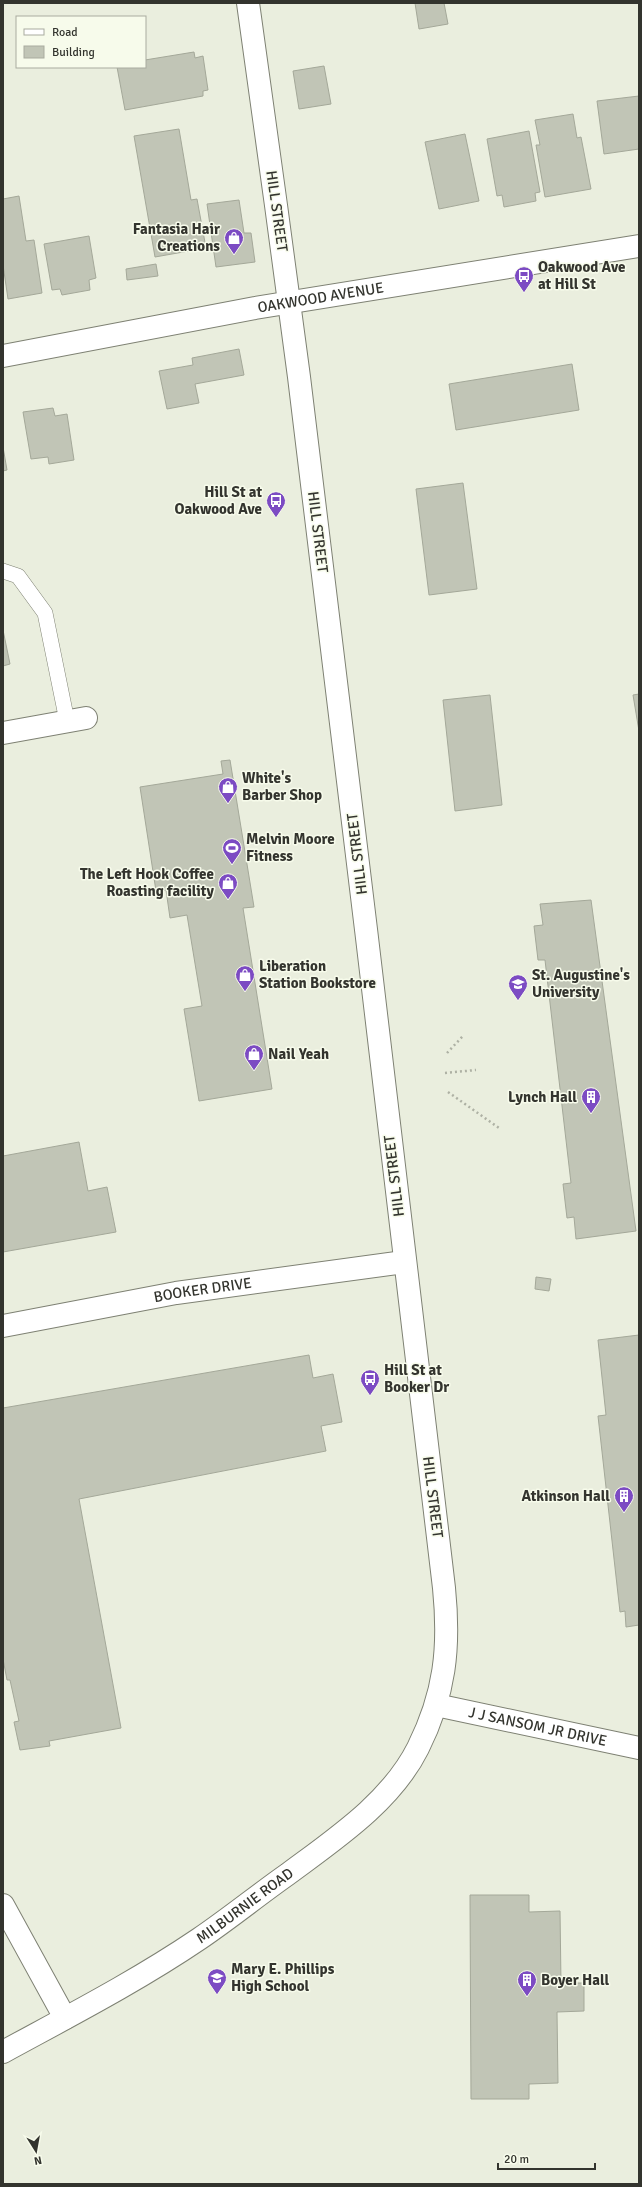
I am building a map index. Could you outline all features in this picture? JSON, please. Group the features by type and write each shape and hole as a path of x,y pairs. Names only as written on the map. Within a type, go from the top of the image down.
{"street":[{"name":"HILL STREET","path":"248,3 289,302 341,716 448,1628 445,1667 436,1705"},
{"name":"OAKWOOD AVENUE","path":"3,356 289,302 639,246"},
{"path":"3,732 77,719"},
{"name":"BOOKER DRIVE","path":"3,1326 176,1293 404,1262"},
{"name":"J J SANSOM JR DRIVE","path":"436,1705 639,1748"},
{"name":"MILBURNIE ROAD","path":"3,2052 157,1966 200,1938 344,1831 399,1778 417,1749 436,1705"},
{"path":"3,1906 65,2018"}],"lane":[{"path":"3,570 18,576 45,613 77,719"}],"path":[{"path":"447,1053 463,1036"},
{"path":"445,1073 476,1070"},
{"path":"448,1092 499,1128"}],"building":[{"path":"415,3 444,3 448,24 419,29"},
{"path":"194,52 195,58 203,56 208,90 203,91 203,96 125,110 117,68 146,68 146,60"},
{"path":"324,66 331,104 299,109 293,71"},
{"path":"639,96 639,149 604,154 597,101"},
{"path":"573,114 577,138 581,137 591,189 545,197 536,145 540,145 535,120"},
{"path":"179,129 191,200 197,199 206,248 155,257 134,136"},
{"path":"529,131 540,192 535,193 536,201 504,207 502,195 497,196 487,139"},
{"path":"465,134 479,201 439,209 425,142"},
{"path":"19,196 26,241 34,240 42,293 8,299 3,265 3,199"},
{"path":"239,200 244,233 251,233 255,262 216,267 207,204"},
{"path":"89,236 96,278 89,280 90,290 62,295 60,289 52,290 44,244"},
{"path":"156,264 158,276 127,280 126,269"},
{"path":"239,349 244,375 195,384 199,403 167,409 159,371 193,365 192,358"},
{"path":"572,364 579,410 456,430 449,384"},
{"path":"53,408 55,416 67,414 74,460 49,464 48,457 31,459 23,412"},
{"path":"3,447 7,470 3,471"},
{"path":"463,483 477,589 429,595 416,489"},
{"path":"3,630 10,664 3,666"},
{"path":"639,694 639,731 633,695"},
{"path":"490,695 502,805 455,811 443,700"},
{"path":"230,760 254,907 243,908 272,1089 199,1101 184,1009 202,1006 187,915 170,918 166,890 156,891 140,787 223,774 221,761"},
{"name":"Lynch Hall","path":"591,900 636,1231 576,1239 574,1217 567,1218 563,1184 571,1183 545,960 538,960 534,926 543,925 540,904"},
{"path":"79,1142 88,1191 107,1187 116,1232 3,1252 3,1156"},
{"path":"536,1277 551,1279 549,1291 535,1289"},
{"name":"Atkinson Hall","path":"639,1335 639,1625 626,1627 625,1611 620,1612 598,1416 606,1415 598,1340"},
{"path":"309,1355 313,1378 333,1374 342,1422 321,1426 326,1451 79,1499 121,1728 49,1741 50,1746 20,1750 14,1722 19,1721 10,1680 7,1680 3,1659 3,1408"},
{"name":"Boyer Hall","path":"470,1895 529,1895 529,1912 560,1911 561,1983 584,1983 584,2011 557,2012 558,2083 529,2084 529,2099 471,2099"}],"place":[{"name":"Fantasia Hair Creations","path":"234,255"},
{"name":"Oakwood Ave at Hill St","path":"524,293"},
{"name":"Hill St at Oakwood Ave","path":"276,518"},
{"name":"White's Barber Shop","path":"228,804"},
{"name":"Melvin Moore Fitness","path":"232,865"},
{"name":"The Left Hook Coffee Roasting facility","path":"228,900"},
{"name":"Liberation Station Bookstore","path":"245,992"},
{"name":"St. Augustine's University","path":"518,1001"},
{"name":"Nail Yeah","path":"254,1071"},
{"name":"Lynch Hall","path":"591,1114"},
{"name":"Hill St at Booker Dr","path":"370,1396"},
{"name":"Atkinson Hall","path":"624,1513"},
{"name":"Mary E. Phillips High School","path":"217,1995"},
{"name":"Boyer Hall","path":"527,1997"}]}
